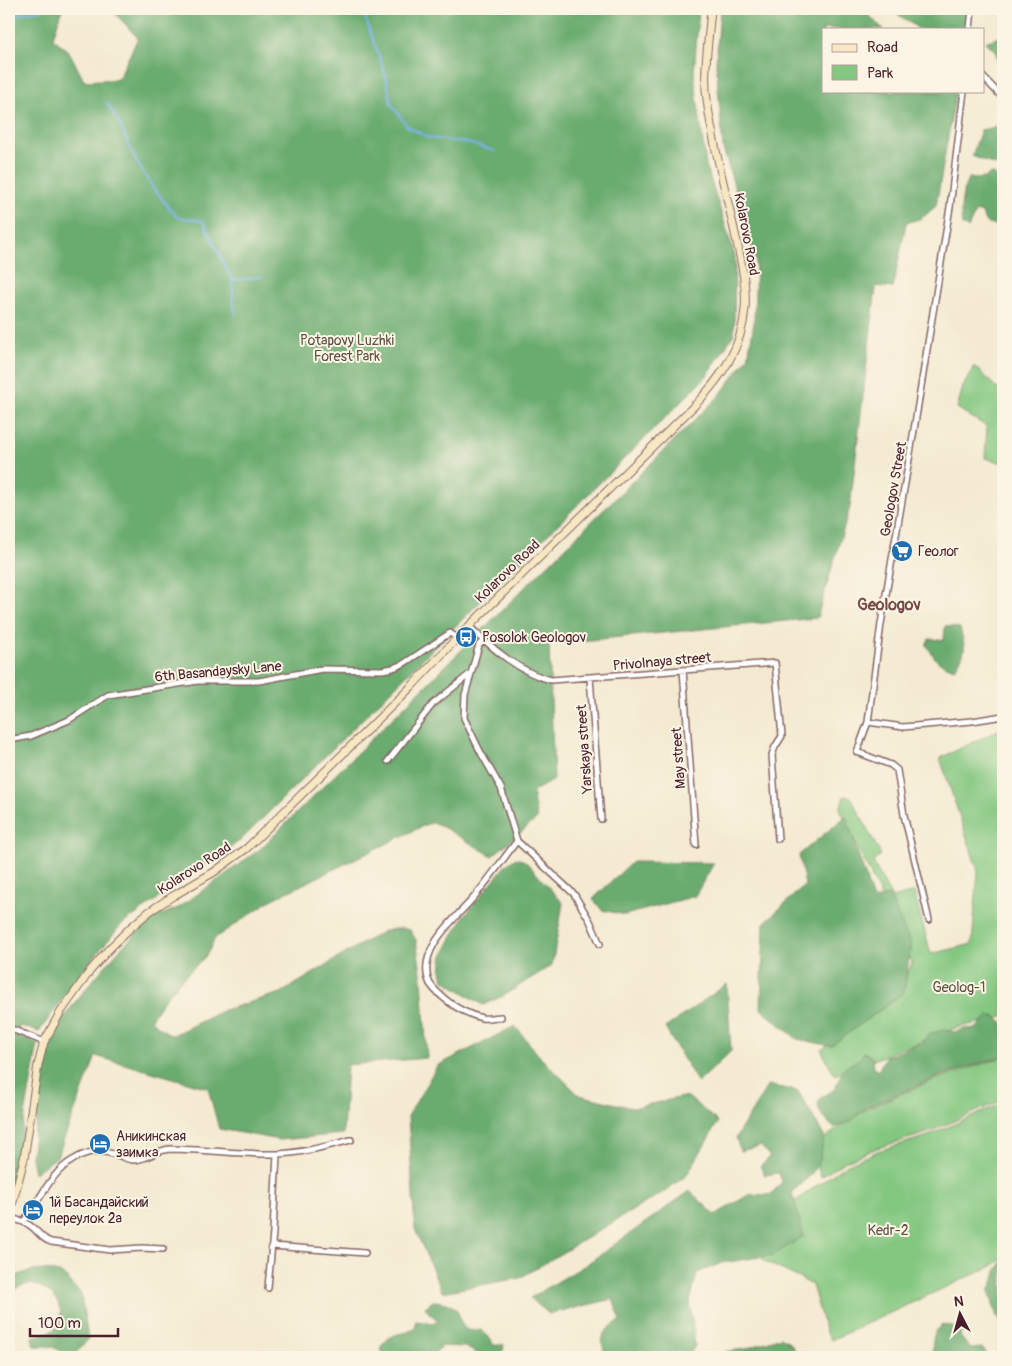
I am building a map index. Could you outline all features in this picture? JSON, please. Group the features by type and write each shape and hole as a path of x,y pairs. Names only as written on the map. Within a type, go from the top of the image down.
{"street":[{"name":"Kolarovo Road","path":"9,1217 24,1159 38,1065 44,1042 60,1013 108,950 150,911 214,872 247,848 412,686 469,626 696,405 725,369 741,330 745,309 744,281 731,214 711,130 706,97 711,9"},
{"path":"970,28 972,9"},
{"path":"984,78 1003,98"},
{"name":"Geologov Street","path":"929,920 904,815 897,770 891,765 857,752 868,722 881,624 945,239 964,92"},
{"path":"469,626 493,649 538,677 551,680 590,678"},
{"name":"6th Basandaysky Lane","path":"9,740 31,736 69,720 108,695 198,681 259,681 322,669 382,670 403,664 450,633 457,638"},
{"path":"484,640 479,645 465,695 464,718 501,788 517,841 574,894 590,921 600,944"},
{"name":"Privolnaya street","path":"590,678 775,663 782,736 772,755 778,839"},
{"name":"May street","path":"683,670 696,845"},
{"path":"388,761 433,704 471,672"},
{"name":"Yarskaya street","path":"590,678 601,819"},
{"path":"868,722 903,727 972,721 1003,716"},
{"path":"501,1017 483,1018 464,1011 447,1001 434,990 428,980 426,967 430,951 437,938 475,896 517,841"},
{"path":"9,1028 44,1042"},
{"path":"23,1222 52,1178 71,1160 85,1154 106,1152 130,1160 171,1149 277,1154 302,1151 351,1140"},
{"path":"268,1288 277,1154"},
{"path":"9,1217 33,1226 46,1240 51,1242 110,1250 163,1249"},
{"path":"272,1246 365,1253"}],"green space":[{"name":"Potapovy Luzhki Forest Park","path":"9,9 62,9 53,38 70,53 84,81 118,79 138,38 114,12 115,9 699,9 694,74 706,165 735,256 734,334 706,377 241,840 121,925 80,974 39,1032 21,1026 13,1033 38,1044 10,1198 9,1198"},
{"path":"720,9 863,9 882,28 822,28 822,92 956,92 936,206 922,218 906,223 893,288 876,286 850,507 817,618 549,644 554,780 532,792 537,819 492,856 438,824 431,823 425,825 271,900 215,938 207,955 184,977 161,1003 152,1017 151,1021 170,1035 224,1010 281,993 384,931 401,928 410,930 416,940 422,979 427,1058 347,1065 343,1134 280,1140 219,1129 208,1088 96,1056 57,1157 34,1173 31,1157 41,1085 49,1049 57,1027 76,1001 121,948 151,919 180,907 260,849 719,396 748,357 754,323 756,261 723,148 716,63"},
{"path":"890,9 968,9 967,28 918,28"},
{"path":"1003,36 1003,76 995,50 985,42"},
{"path":"1002,122 1003,168 972,156 981,130 992,128"},
{"path":"990,173 1003,177 1003,208 997,225 986,223 982,213 976,211 968,228 962,225 961,213 966,183 969,178 985,178"},
{"path":"974,366 1003,394 1003,463 985,458 987,427 957,408 963,387"},
{"path":"945,626 960,628 963,641 962,658 954,669 938,662 926,645 929,639 944,640"},
{"name":"Geolog-1","path":"1003,728 1003,1017 956,1028 835,1075 821,1050 895,1000 912,963 840,809 844,796 851,797 881,855 873,862 892,898 914,892 931,954 972,944 978,871 940,758"},
{"path":"846,816 873,900 889,895 911,944 904,992 831,1046 797,1039 761,1009 764,923 805,885 799,855"},
{"path":"516,858 525,861 563,903 552,965 503,996 483,1005 444,980 441,972 443,955 464,916 506,865"},
{"path":"632,862 714,863 695,896 625,915 602,910 593,899"},
{"path":"727,984 731,1051 698,1083 665,1028"},
{"path":"989,1015 1003,1022 1003,1056 940,1076 867,1107 850,1122 834,1128 820,1111 818,1103 820,1099 835,1088 844,1069 860,1058 864,1052 873,1058 874,1067 878,1071 886,1056 896,1054 922,1043 929,1034 943,1030 955,1032 976,1028"},
{"path":"515,1026 541,1058 579,1095 633,1108 687,1096 718,1122 687,1175 662,1193 520,1278 442,1292 415,1229 408,1116 437,1066"},
{"path":"1003,1057 1003,1100 924,1134 877,1148 844,1162 821,1177 810,1148 868,1108 936,1079"},
{"path":"768,1085 798,1091 824,1136 820,1160 811,1175 792,1192 804,1236 773,1255 722,1263 697,1273 690,1302 695,1345 692,1351 685,1357 606,1357 602,1343 604,1333 614,1324 621,1321 613,1299 549,1314 530,1298 584,1266 690,1191 715,1215 750,1194 770,1195 782,1182 779,1173 765,1175 760,1166 770,1157 761,1146 740,1151 736,1137"},
{"name":"Kedr-2","path":"1003,1103 1003,1259 990,1267 831,1340 826,1333 812,1285 763,1260 758,1234 767,1221 846,1165 878,1151 925,1137"},
{"path":"1003,1261 1003,1334 989,1291 996,1271"},
{"path":"45,1270 59,1273 67,1278 81,1293 88,1339 71,1357 66,1357 59,1350 52,1347 34,1346 32,1337 54,1329 59,1321 61,1313 59,1305 54,1298 41,1287 33,1285 23,1285 10,1291 9,1289 9,1282 17,1276 30,1271"},
{"path":"433,1301 444,1302 454,1307 466,1329 481,1330 491,1339 493,1345 504,1345 503,1351 483,1357 465,1347 442,1346 435,1353 383,1357 381,1347 390,1337 406,1333 415,1328 416,1321 432,1323 438,1320 425,1307"},
{"path":"942,1324 962,1328 960,1336 970,1349 982,1348 987,1354 986,1357 939,1357 932,1351 932,1346 935,1333"},
{"path":"781,1337 792,1345 795,1357 714,1357 728,1351 746,1349"}],"waterway":[{"path":"9,16 44,9"},
{"path":"362,9 386,76 391,104 407,126 429,138 468,143 494,151"},
{"path":"107,103 120,125 136,161 153,188 177,217 203,221 232,280 262,277"},
{"path":"232,280 235,314"}],"place":[{"name":"Геолог","path":"902,551"},
{"name":"Posolok Geologov","path":"466,637"},
{"name":"Аникинская заимка","path":"100,1144"},
{"name":"1й Басандайский переулок 2а","path":"33,1210"}],"district":[{"name":"Geologov","path":"889,604"}]}
